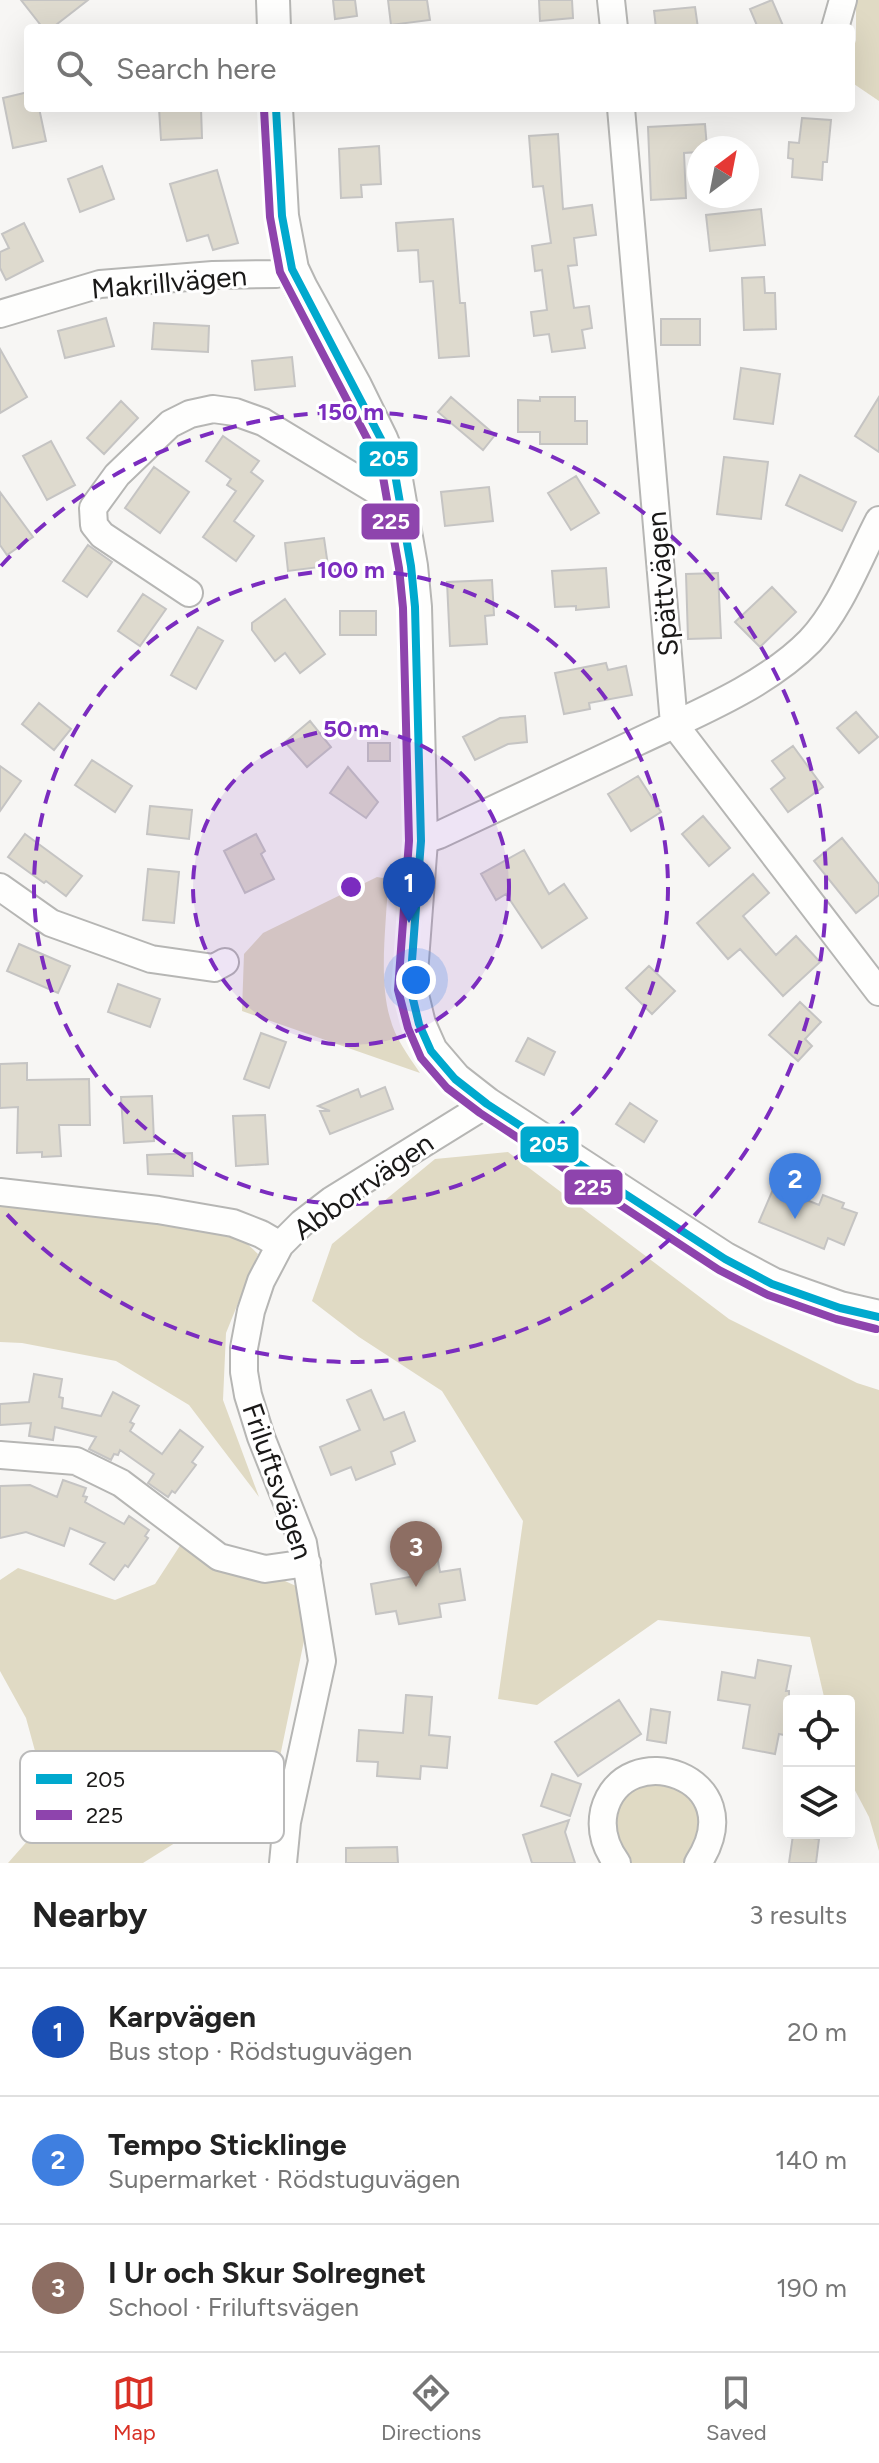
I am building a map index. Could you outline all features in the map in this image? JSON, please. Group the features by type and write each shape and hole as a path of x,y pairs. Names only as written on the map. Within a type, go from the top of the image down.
{"street":[{"path":"273,0 274,24"},
{"path":"611,0 614,24"},
{"path":"836,24 843,0"},
{"path":"276,112 282,216 292,269 381,439 395,474 411,566 415,607 421,841 410,987 419,1024 431,1051 455,1079 487,1104 725,1259 772,1284 840,1308 879,1317"},
{"name":"Spättvägen","path":"621,112 674,724"},
{"name":"Makrillvägen","path":"0,314 100,284 213,275 276,274 292,269"},
{"path":"189,593 102,535 94,525 93,508 117,475 170,424 190,414 213,409 235,412 263,422 400,505"},
{"path":"421,841 674,724 749,685 791,657 811,639 829,616 879,520"},
{"path":"674,724 879,992"},
{"path":"0,887 51,923 151,959 214,968 225,962"},
{"name":"Abborrvägen","path":"0,1192 158,1210 233,1223 280,1245 332,1200 487,1104"},
{"name":"Friluftsvägen","path":"280,1245 261,1281 251,1311 244,1348 244,1372 261,1437 303,1543 322,1661 287,1822 283,1863"},
{"path":"0,1455 76,1461 121,1483 219,1557 265,1569 307,1563"},
{"path":"617,1863 606,1845 602,1827 605,1808 614,1791 628,1778 646,1771 665,1770 683,1776 698,1788 710,1809 713,1830 708,1848 698,1863"}],"shaded area":[{"path":"856,0 879,0 879,101 855,85"},
{"path":"377,877 388,879 384,967 386,1002 395,1032 420,1073 242,1011 244,954 263,933"},
{"path":"508,1152 729,1319 857,1383 879,1390 879,1851 869,1817 855,1790 855,1695 824,1695 810,1637 658,1620 537,1705 498,1699 523,1521 442,1391 359,1337 312,1301 332,1244 435,1159"},
{"path":"0,1201 155,1220 241,1238 258,1254 226,1333 223,1400 259,1497 189,1405 116,1361 22,1343 0,1342"},
{"path":"183,1541 259,1578 285,1581 296,1586 305,1636 281,1751 35,1751 26,1718 0,1671 0,1580 18,1568 115,1600 155,1584"},
{"path":"665,1782 690,1795 702,1821 687,1860 682,1863 632,1863 621,1852 616,1841 614,1823 617,1809 623,1797 634,1788"},
{"path":"26,1843 175,1843 143,1863 8,1863"}],"building":[{"path":"21,0 88,0 57,24 40,24"},
{"path":"333,0 355,0 357,16 335,19"},
{"path":"388,0 427,0 430,20 391,24"},
{"path":"539,0 572,0 573,18 540,21"},
{"path":"772,0 782,24 756,24 750,9"},
{"path":"695,7 697,24 656,24 654,11"},
{"path":"24,93 24,112 40,112 46,141 13,148 3,98"},
{"path":"159,112 201,112 202,138 161,140"},
{"path":"802,118 831,120 822,180 792,177 793,159 788,158 789,142 799,143"},
{"path":"705,124 706,136 687,136 687,153 684,153 686,198 651,200 648,127"},
{"path":"558,134 563,209 592,205 596,235 574,238 577,265 568,266 574,308 589,306 592,328 582,330 585,348 552,352 549,334 534,336 531,312 547,310 542,270 535,271 532,246 551,243 543,186 533,187 529,136"},
{"path":"379,146 381,184 361,185 362,197 341,198 339,149"},
{"path":"102,166 114,199 80,212 68,179"},
{"path":"217,170 238,243 213,250 208,235 187,241 170,184"},
{"path":"761,209 765,245 710,251 706,215"},
{"path":"453,219 460,303 465,303 469,356 439,358 433,281 420,282 418,250 398,251 396,223"},
{"path":"24,223 43,261 6,280 0,268 0,252 9,248 2,234"},
{"path":"764,277 765,293 775,293 776,329 744,330 742,278"},
{"path":"106,318 114,346 65,358 58,331"},
{"path":"661,319 700,319 700,345 661,345"},
{"path":"154,323 209,326 208,352 152,349"},
{"path":"0,349 27,397 0,413"},
{"path":"292,357 295,386 255,390 252,361"},
{"path":"741,368 780,374 773,424 734,419"},
{"path":"451,397 495,435 483,450 438,412"},
{"path":"540,397 575,397 575,421 587,421 587,444 540,444 540,432 518,432 518,400 540,401"},
{"path":"879,397 879,452 855,436"},
{"path":"121,401 138,418 104,454 87,438"},
{"path":"223,436 259,461 251,472 263,481 234,521 254,536 236,561 203,537 236,491 227,485 231,479 206,461"},
{"path":"51,441 75,485 47,500 23,456"},
{"path":"724,457 768,462 761,519 717,514"},
{"path":"154,467 189,492 160,533 125,508"},
{"path":"800,475 856,502 842,531 786,505"},
{"path":"576,476 599,513 571,530 548,493"},
{"path":"489,487 493,521 445,526 441,492"},
{"path":"0,492 33,537 7,555 0,545"},
{"path":"324,538 328,566 288,571 285,543"},
{"path":"88,545 112,562 87,597 63,581"},
{"path":"606,568 609,607 576,610 576,606 555,607 552,571"},
{"path":"718,573 721,638 688,639 686,574"},
{"path":"492,580 494,615 485,616 487,644 450,646 447,582"},
{"path":"772,587 796,612 760,647 735,622"},
{"path":"143,594 166,609 140,646 118,631"},
{"path":"285,599 325,654 300,673 285,653 275,661 252,630 252,623"},
{"path":"340,611 376,611 376,635 340,635"},
{"path":"198,627 223,641 196,689 171,675"},
{"path":"606,663 608,670 626,666 632,695 589,703 590,709 564,714 555,673"},
{"path":"39,703 71,729 54,750 22,724"},
{"path":"856,712 878,737 859,753 837,728"},
{"path":"525,716 527,742 508,744 475,760 463,737 500,718"},
{"path":"310,721 331,747 307,767 285,742"},
{"path":"368,743 390,743 390,761 368,761"},
{"path":"793,746 823,787 788,812 771,789 785,778 772,761"},
{"path":"92,760 132,786 115,812 75,785"},
{"path":"0,766 21,781 0,811"},
{"path":"348,767 378,802 366,818 330,793"},
{"path":"638,776 661,812 631,831 608,794"},
{"path":"150,806 192,810 189,839 147,834"},
{"path":"703,816 730,848 709,866 682,834"},
{"path":"25,834 82,876 66,896 8,857"},
{"path":"256,834 265,851 261,854 274,879 245,893 224,851"},
{"path":"842,838 879,884 879,895 856,913 814,861"},
{"path":"524,850 549,894 564,884 587,918 542,948 506,894 496,900 481,874"},
{"path":"148,869 179,872 174,923 143,920"},
{"path":"753,874 769,893 743,916 776,955 796,936 820,962 783,996 740,949 728,959 697,923"},
{"path":"19,944 70,966 58,993 7,971"},
{"path":"649,966 675,991 652,1014 626,988"},
{"path":"118,984 160,999 150,1027 108,1012"},
{"path":"800,1002 821,1022 805,1039 812,1046 798,1061 769,1035"},
{"path":"261,1033 286,1042 269,1088 244,1079"},
{"path":"528,1038 555,1052 544,1075 516,1061"},
{"path":"27,1063 27,1080 89,1079 90,1125 59,1125 61,1156 42,1157 42,1152 17,1153 18,1107 0,1108 0,1064"},
{"path":"385,1087 393,1109 330,1134 320,1111 330,1111 318,1106 358,1089 361,1097"},
{"path":"152,1096 154,1141 124,1143 121,1097"},
{"path":"630,1103 657,1121 644,1142 616,1124"},
{"path":"265,1115 268,1164 236,1166 233,1116"},
{"path":"192,1153 193,1176 148,1174 147,1155"},
{"path":"774,1187 819,1205 823,1195 844,1203 842,1208 857,1213 844,1245 828,1238 824,1249 759,1222"},
{"path":"34,1374 62,1379 59,1397 63,1398 62,1408 101,1416 113,1392 139,1406 130,1422 134,1424 130,1431 162,1454 180,1430 203,1447 192,1462 196,1465 175,1493 172,1491 168,1497 148,1483 154,1474 120,1450 111,1460 89,1449 96,1437 55,1427 53,1440 29,1436 31,1423 0,1425 0,1404 29,1402"},
{"path":"371,1390 384,1420 404,1412 415,1441 391,1452 395,1464 356,1480 351,1467 331,1475 320,1447 360,1430 347,1400"},
{"path":"63,1480 86,1488 83,1496 87,1497 85,1502 124,1524 129,1516 149,1530 145,1536 148,1538 128,1567 125,1565 114,1580 90,1564 105,1543 70,1528 64,1546 26,1532 0,1538 0,1486 30,1485 57,1497"},
{"path":"434,1539 440,1572 460,1569 465,1600 439,1604 441,1617 399,1624 396,1611 376,1614 371,1584 415,1576 408,1544"},
{"path":"758,1660 791,1666 786,1691 789,1695 783,1695 783,1735 779,1734 775,1754 743,1748 750,1705 718,1700 722,1672 755,1678"},
{"path":"406,1695 432,1697 429,1735 450,1737 447,1768 421,1766 420,1779 377,1776 378,1762 357,1761 359,1730 403,1733"},
{"path":"619,1700 641,1734 578,1776 555,1742"},
{"path":"651,1709 670,1712 666,1743 647,1740"},
{"path":"552,1774 581,1784 570,1816 541,1806"},
{"path":"569,1820 565,1832 575,1863 532,1863 523,1835"},
{"path":"792,1839 819,1839 816,1863 789,1863"},
{"path":"397,1847 398,1863 346,1863 346,1848"}],"transit line":[{"name":"225","path":"264,112 270,217 280,272 370,444 383,477 399,568 403,608 409,841 398,990 408,1028 421,1058 447,1088 480,1113 719,1270 768,1295 836,1319 876,1329"},
{"name":"205","path":"276,112 282,216 292,269 381,439 395,474 411,566 415,607 421,841 410,987 419,1024 431,1051 455,1079 487,1104 725,1259 772,1284 840,1308 879,1317"}],"place":[{"name":"Karpvägen","path":"409,923"},
{"name":"Tempo Sticklinge","path":"795,1219"},
{"name":"I Ur och Skur Solregnet","path":"416,1587"}]}
